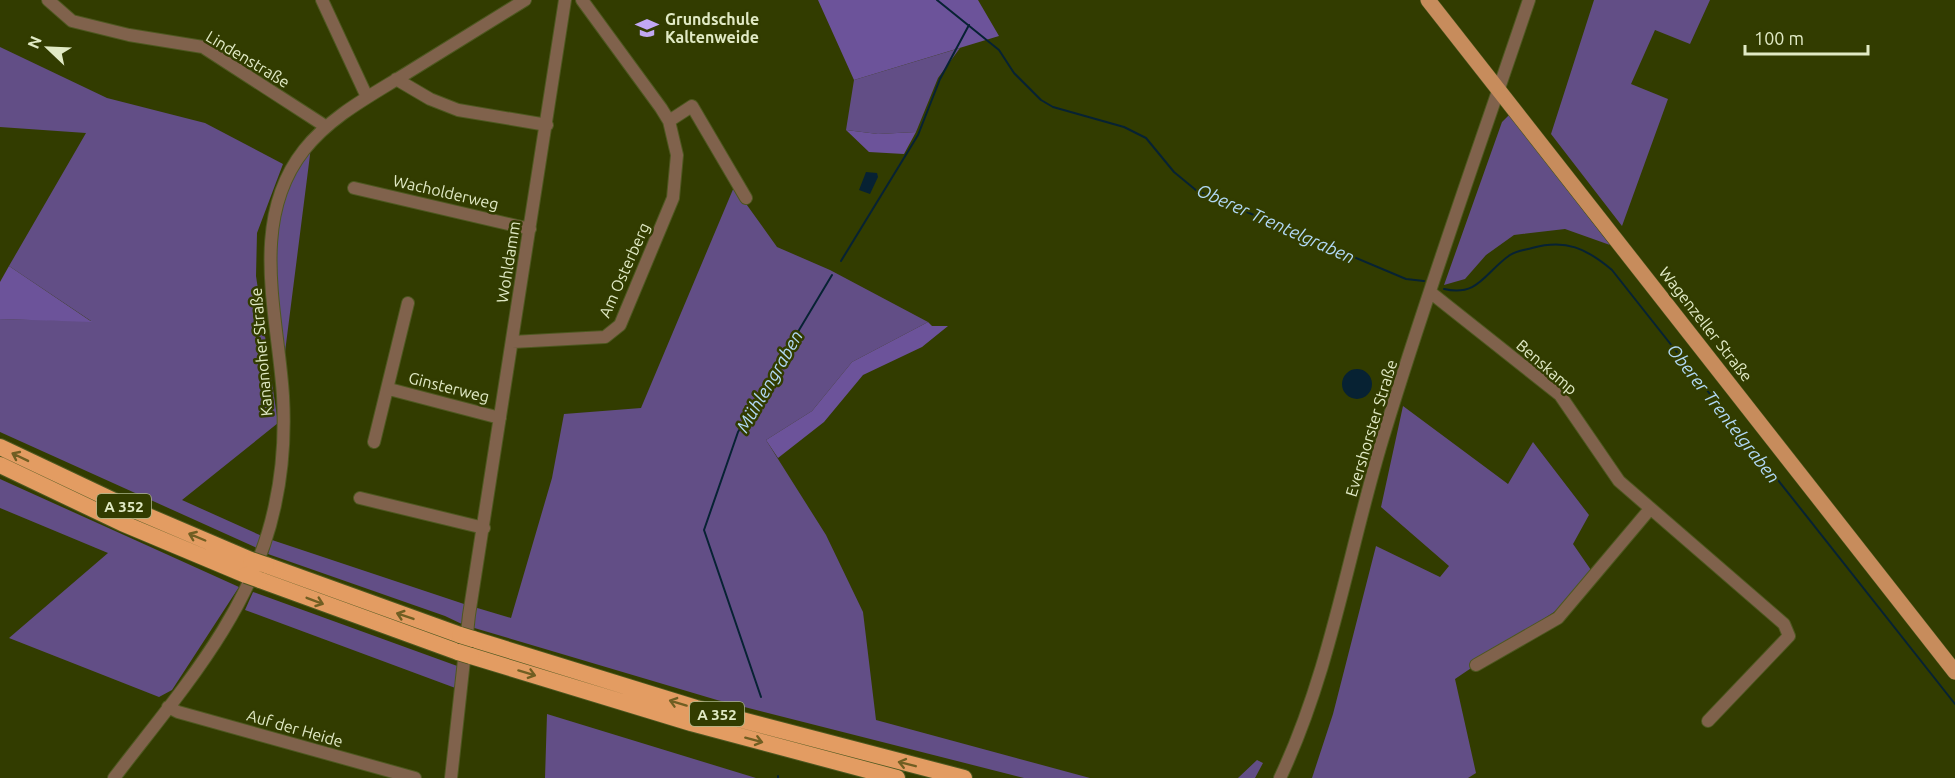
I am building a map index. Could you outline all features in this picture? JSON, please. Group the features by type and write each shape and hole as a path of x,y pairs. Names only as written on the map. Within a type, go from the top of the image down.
{"highway":[{"name":"A 352","path":"0,447 256,570"},
{"name":"A 352","path":"0,465 123,523 465,646 691,723 897,778"},
{"name":"A 352","path":"465,646 964,778"}],"main road":[{"name":"Wagenzeller Straße","path":"1428,0 1955,672"}],"street":[{"name":"Lindenstraße","path":"48,0 72,21 129,35 203,47 325,126"},
{"path":"322,0 368,98"},
{"name":"Kananoher Straße","path":"114,778 228,624 256,572 265,547 280,476 284,431 283,394 270,275 274,218 289,176 303,151 325,126 525,0"},
{"name":"Wohldamm","path":"451,778 469,615 565,0"},
{"name":"Am Osterberg","path":"512,342 605,337 620,325 673,198 677,155 669,121 582,0"},
{"name":"Evershorster Straße","path":"1280,778 1314,695 1336,620 1384,432 1528,0"},
{"path":"396,80 430,99 458,110 547,125"},
{"path":"669,121 692,106 746,198"},
{"name":"Wacholderweg","path":"354,188 530,229"},
{"name":"Benskamp","path":"1430,292 1560,395 1619,481 1784,624 1789,636 1708,721"},
{"name":"Ginsterweg","path":"374,442 389,389 388,382 408,303"},
{"name":"Ginsterweg","path":"389,389 500,418"},
{"path":"360,498 483,528"},
{"path":"1476,665 1558,618 1650,509"},
{"name":"Auf der Heide","path":"168,706 178,712 415,778"}],"shaded area":[{"path":"818,0 978,0 999,36 854,80"},
{"path":"1594,0 1710,0 1690,44 1655,30 1631,84 1668,99 1622,226 1551,134"},
{"path":"0,47 107,98 205,123 283,164 257,233 256,276 278,423 182,500 262,536 257,548 0,432 0,319 91,321 9,266 86,133 0,127"},
{"path":"960,48 938,78 916,132 878,134 846,130 854,80"},
{"path":"1509,115 1610,245 1565,229 1514,235 1486,255 1465,279 1444,285 1502,122"},
{"path":"846,130 878,134 916,132 904,154 869,152"},
{"path":"311,147 284,360 276,275 278,233 289,185"},
{"path":"734,187 777,247 830,270 928,322 852,362 812,411 766,440 826,535 863,612 876,720 1090,778 1024,778 717,700 471,627 474,607 511,618 552,478 564,414 641,408"},
{"path":"9,266 92,322 0,319 0,282"},
{"path":"928,322 932,326 948,326 922,347 863,375 824,422 778,458 766,440 812,411 852,362"},
{"path":"1403,406 1508,484 1533,442 1589,515 1573,544 1591,570 1560,608 1455,679 1476,773 1468,778 1312,778 1333,714 1376,546 1440,577 1449,566 1381,507"},
{"path":"0,479 239,587 172,690 159,697 9,638 108,553 0,508"},
{"path":"272,540 467,605 464,625 445,616 268,554"},
{"path":"253,592 460,667 458,689 245,610"},
{"path":"547,714 756,778 545,778"},
{"path":"1257,760 1263,763 1255,778 1238,778"}],"water":[{"path":"866,172 877,173 878,177 870,194 859,190"},
{"path":"1357,369 1368,373 1372,384 1368,395 1357,399 1346,395 1342,384 1346,373"}],"waterway":[{"name":"Oberer Trentelgraben","path":"937,0 999,50 1014,73 1041,100 1053,107 1124,127 1146,138 1174,172 1197,191 1406,279 1424,281"},
{"name":"Mühlengraben","path":"841,261 918,135 940,79 969,25"},
{"name":"Oberer Trentelgraben","path":"1444,289 1456,291 1474,286 1515,252 1544,245 1575,247 1593,256 1612,270 1955,704"},
{"name":"Mühlengraben","path":"761,697 704,530 738,432 832,275"}],"place":[{"name":"Grundschule Kaltenweide","path":"647,28"}]}
